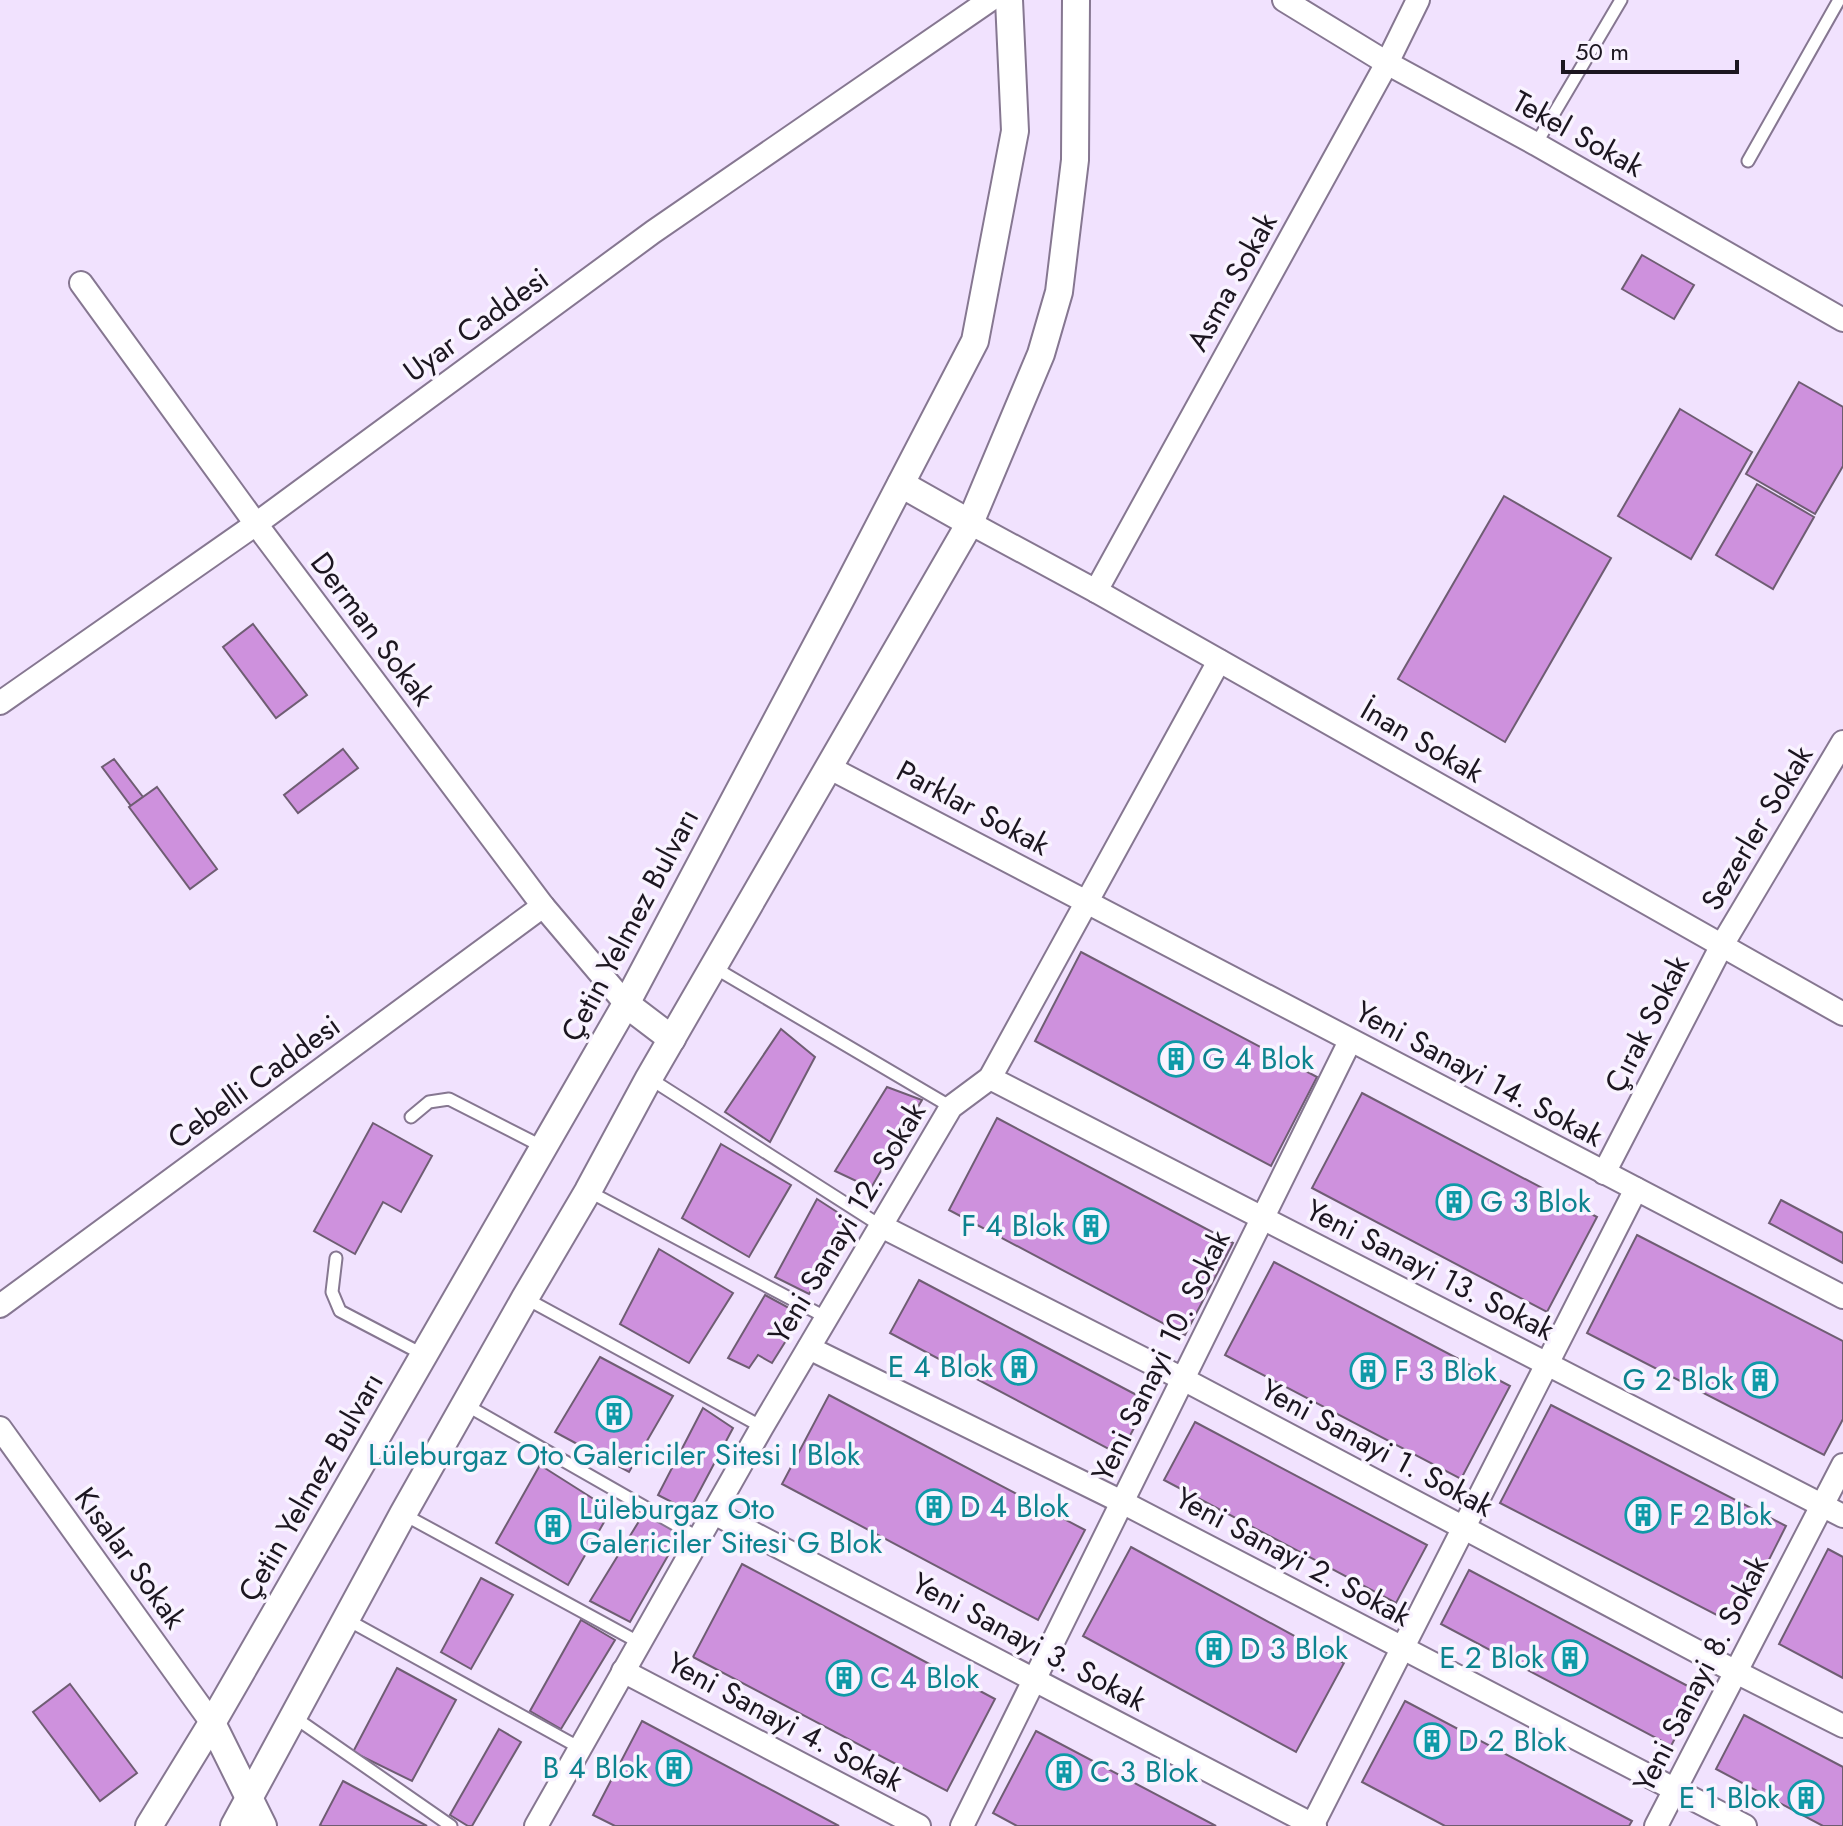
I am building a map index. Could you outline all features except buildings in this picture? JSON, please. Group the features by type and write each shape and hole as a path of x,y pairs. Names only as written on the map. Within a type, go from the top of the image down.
{"street":[{"name":"Uyar Caddesi","path":"0,703 256,524 653,232 990,0"},
{"name":"Çetin Yelmez Bulvarı","path":"149,1826 212,1723 626,1004 975,341 1015,131 1009,0"},
{"path":"234,1826 403,1514 588,1191 649,1078 970,523 1041,354 1059,292 1075,160 1076,0"},
{"name":"Tekel Sokak","path":"1284,0 1387,63 1536,144 1843,320"},
{"name":"Asma Sokak","path":"1096,591 1387,63 1418,0"},
{"name":"Derman Sokak","path":"81,283 256,524 543,906 626,1004"},
{"path":"901,484 970,523"},
{"name":"İnan Sokak","path":"970,523 1096,591 1843,1014"},
{"name":"Yeni Sanayi 12. Sokak","path":"536,1826 762,1427 951,1107 990,1078 1219,661"},
{"name":"Sezerler Sokak","path":"1722,945 1843,742"},
{"name":"Parklar Sokak","path":"830,768 1088,902"},
{"name":"Yeni Sanayi 14. Sokak","path":"1088,902 1843,1297"},
{"name":"Cebelli Caddesi","path":"0,1306 543,906"},
{"name":"Çırak Sokak","path":"1604,1173 1722,945"},
{"path":"626,1004 672,1039"},
{"name":"Yeni Sanayi 10. Sokak","path":"962,1826 1350,1041"},
{"name":"Yeni Sanayi 13. Sokak","path":"990,1078 1843,1516"},
{"path":"1313,1826 1636,1189"},
{"name":"Yeni Sanayi 1. Sokak","path":"881,1226 1183,1379 1843,1726"},
{"name":"Yeni Sanayi 2. Sokak","path":"809,1348 1122,1502 1745,1826"},
{"name":"Kısalar Sokak","path":"0,1428 212,1723"},
{"name":"Yeni Sanayi 8. Sokak","path":"1656,1826 1843,1465"},
{"name":"Yeni Sanayi 3. Sokak","path":"714,1513 1035,1678 1313,1826"},
{"name":"Yeni Sanayi 4. Sokak","path":"623,1671 919,1826"},
{"path":"212,1723 263,1826"}],"lane":[{"path":"1536,144 1621,0"},
{"path":"1748,161 1839,0"},
{"path":"715,968 951,1107"},
{"path":"649,1078 881,1226"},
{"path":"411,1117 429,1102 449,1099 544,1148"},
{"path":"588,1191 827,1318"},
{"path":"336,1258 332,1292 340,1311 424,1355"},
{"path":"525,1298 762,1427"},
{"path":"466,1405 699,1538"},
{"path":"403,1514 640,1643"},
{"path":"346,1619 580,1748"},
{"path":"294,1717 451,1826"}],"place":[{"name":"G 4 Blok","path":"1176,1059"},
{"name":"G 3 Blok","path":"1454,1202"},
{"name":"F 4 Blok","path":"1091,1226"},
{"name":"E 4 Blok","path":"1019,1367"},
{"name":"F 3 Blok","path":"1368,1371"},
{"name":"G 2 Blok","path":"1760,1380"},
{"name":"Lüleburgaz Oto Galericiler Sitesi I Blok","path":"614,1414"},
{"name":"D 4 Blok","path":"934,1507"},
{"name":"F 2 Blok","path":"1643,1515"},
{"name":"Lüleburgaz Oto Galericiler Sitesi G Blok","path":"553,1526"},
{"name":"D 3 Blok","path":"1214,1649"},
{"name":"E 2 Blok","path":"1570,1658"},
{"name":"C 4 Blok","path":"844,1678"},
{"name":"D 2 Blok","path":"1432,1741"},
{"name":"B 4 Blok","path":"674,1768"},
{"name":"C 3 Blok","path":"1064,1772"},
{"name":"E 1 Blok","path":"1806,1798"}]}
